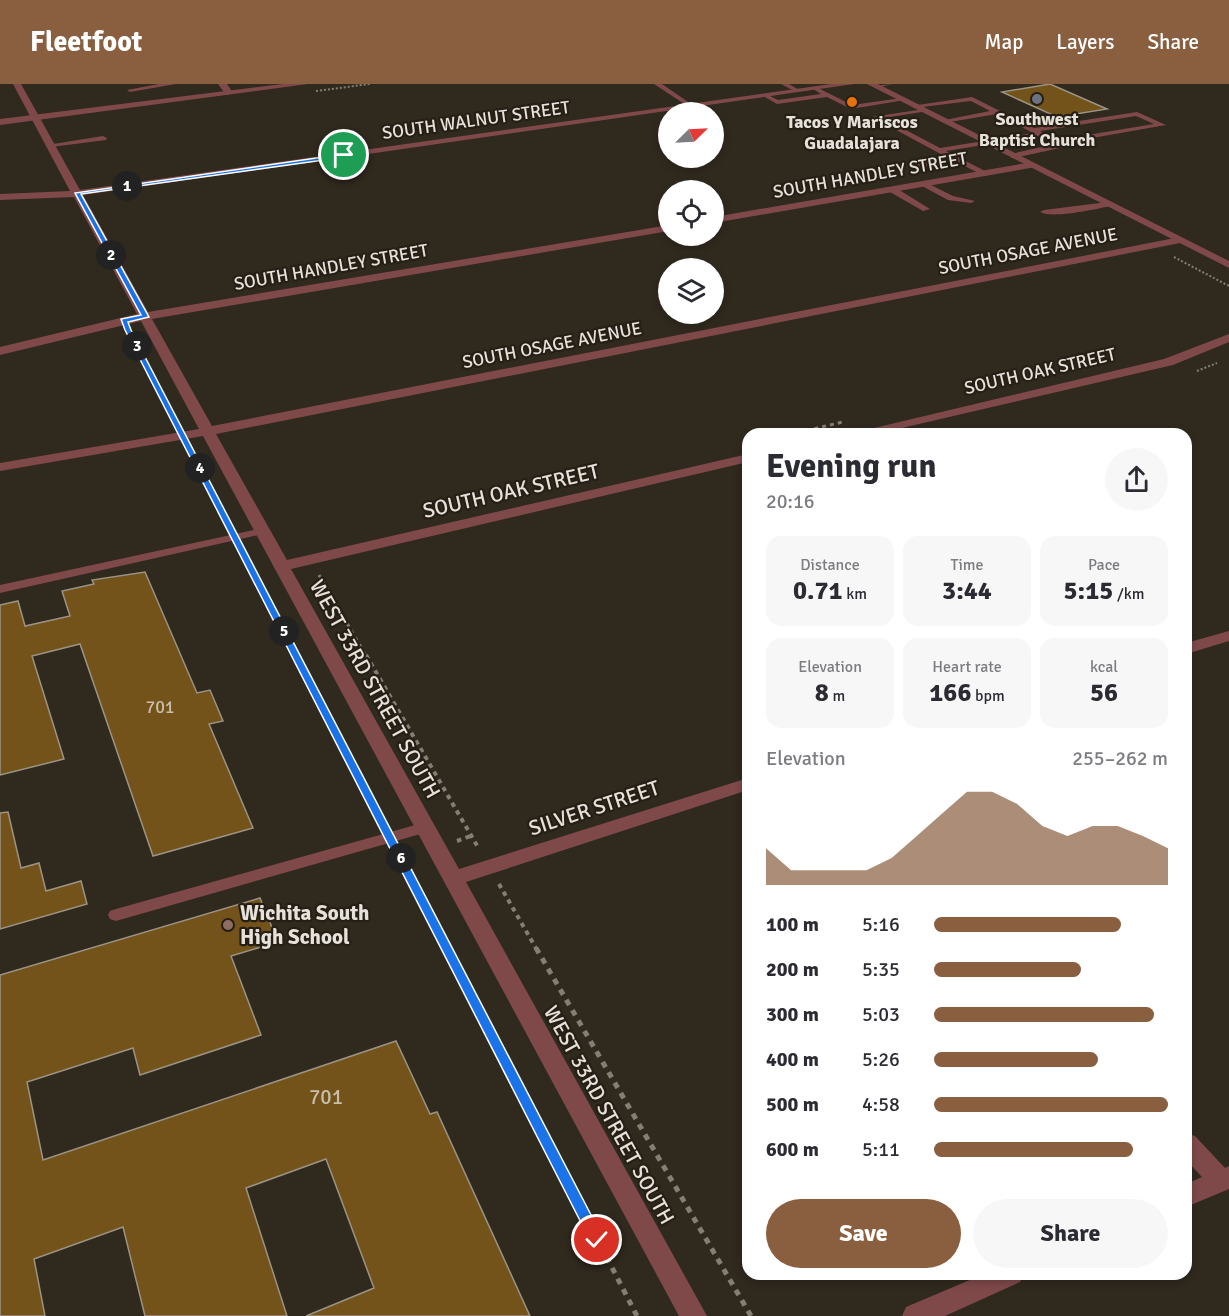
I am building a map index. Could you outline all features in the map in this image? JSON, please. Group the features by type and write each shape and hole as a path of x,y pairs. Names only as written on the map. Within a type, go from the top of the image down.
{"street":[{"name":"WEST 33RD STREET SOUTH","path":"17,84 693,1316"},
{"path":"222,84 230,93"},
{"path":"0,122 304,84"},
{"name":"SOUTH WALNUT STREET","path":"722,102 850,84"},
{"path":"873,85 1229,265"},
{"name":"SOUTH WALNUT STREET","path":"0,197 77,193 658,111"},
{"name":"SOUTH HANDLEY STREET","path":"724,218 1032,165"},
{"name":"SOUTH HANDLEY STREET","path":"0,351 124,320 658,230"},
{"name":"SOUTH OSAGE AVENUE","path":"0,467 209,431 1180,240"},
{"name":"SOUTH OAK STREET","path":"882,428 1168,362 1229,338"},
{"name":"SOUTH OAK STREET","path":"282,566 742,459"},
{"path":"1192,647 1229,636"},
{"name":"SILVER STREET","path":"454,878 742,786"},
{"path":"1192,1149 1225,1179 1192,1193"},
{"path":"916,1316 997,1280"}],"lane":[{"path":"130,90 173,84"},
{"path":"657,84 686,102"},
{"path":"784,84 798,91"},
{"path":"873,85 890,84"},
{"path":"145,88 156,102"},
{"path":"816,89 851,107 902,100"},
{"path":"766,96 777,102 828,95"},
{"path":"984,174 876,117 969,99 1062,146 1014,156"},
{"path":"944,121 998,112"},
{"path":"939,150 1137,114 1162,125 1057,142"},
{"path":"51,145 103,138"},
{"path":"919,166 957,160"},
{"path":"925,184 951,198 971,201"},
{"path":"893,190 926,209"},
{"path":"1044,212 1108,204"},
{"path":"0,589 263,531"},
{"path":"116,915 426,827"}],"path":[{"path":"124,320 637,1316"},
{"path":"310,559 751,1316"}],"building":[{"name":"Southwest Baptist Church","path":"1050,84 1107,109 1057,117 1002,92"},
{"name":"Wichita South High School","path":"145,572 197,693 210,690 223,721 209,724 253,828 153,856 80,644 32,656 64,759 0,775 0,605 18,601 25,626 70,616 62,591 94,584 92,580"},
{"path":"8,812 21,868 39,863 46,891 81,881 87,904 0,929 0,813"},
{"name":"Wichita South High School","path":"260,898 278,942 231,956 261,1035 140,1075 133,1048 27,1082 43,1160 396,1041 430,1114 437,1112 530,1316 306,1316 374,1288 326,1159 246,1188 287,1316 145,1316 123,1227 34,1259 45,1316 0,1316 0,975"}],"place":[{"name":"Southwest Baptist Church","path":"1037,99"},
{"name":"Tacos Y Mariscos Guadalajara","path":"852,102"},
{"name":"Wichita South High School","path":"228,925"}],"route":[{"path":"344,155 77,193 146,317 124,320 128,330 597,1240"}]}
